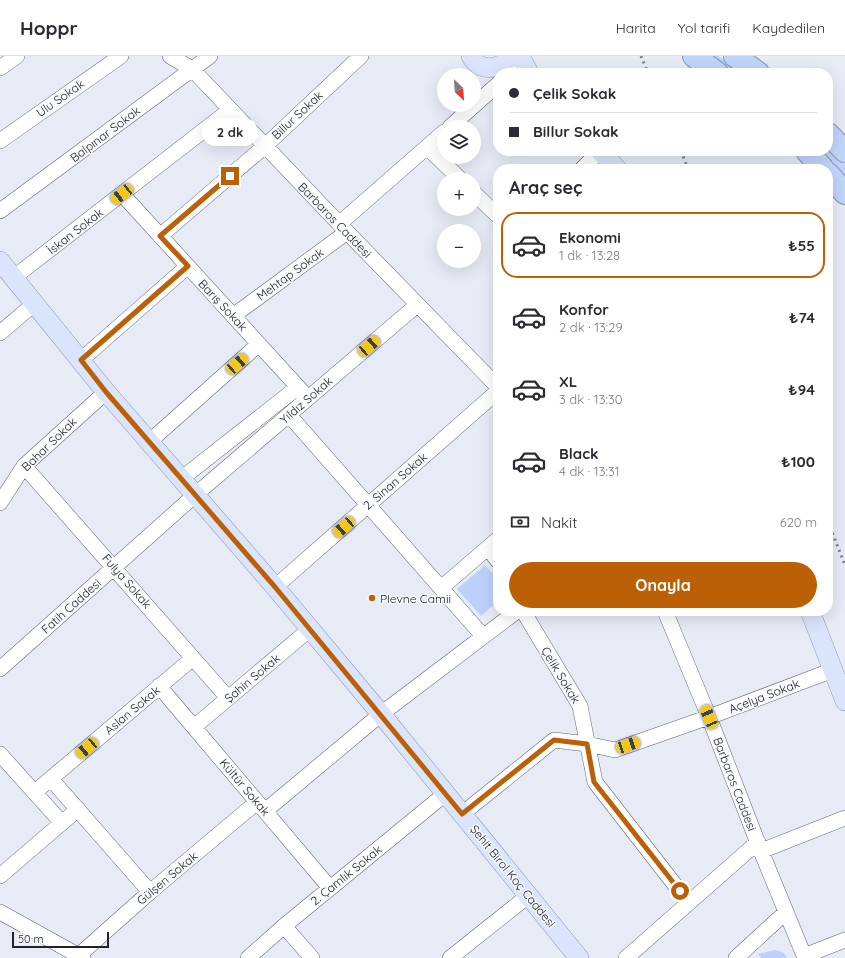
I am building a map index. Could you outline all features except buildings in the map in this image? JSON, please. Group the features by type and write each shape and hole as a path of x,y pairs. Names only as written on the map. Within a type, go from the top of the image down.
{"highway":[{"path":"694,56 710,68"},
{"path":"735,56 751,68"},
{"path":"811,156 819,164"},
{"path":"833,180 845,193"}],"main road":[{"path":"471,56 478,65 493,68"},
{"path":"605,156 612,164"},
{"name":"Şehit Birol Koç Caddesi","path":"0,261 106,392 275,587 381,714 579,958"},
{"path":"812,616 845,701"}],"street":[{"path":"0,68 17,56"},
{"name":"Ulu Sokak","path":"0,141 121,56"},
{"name":"Barbaros Caddesi","path":"170,56 192,69 417,305 493,382"},
{"name":"Balpınar Sokak","path":"0,211 210,56"},
{"name":"Billur Sokak","path":"160,236 265,146 361,56"},
{"path":"457,120 493,85"},
{"name":"İskan Sokak","path":"14,278 230,110"},
{"name":"Mehtap Sokak","path":"233,316 343,228 437,138"},
{"path":"427,147 453,172"},
{"path":"587,164 595,156"},
{"name":"Barış Sokak","path":"122,194 303,392"},
{"path":"481,200 493,211"},
{"path":"81,360 188,266"},
{"path":"0,333 34,304"},
{"name":"Yıldız Sokak","path":"181,479 303,392 417,305"},
{"path":"149,442 259,344"},
{"name":"Bahar Sokak","path":"0,503 24,466 106,392"},
{"name":"Yıldız Sokak","path":"195,495 289,415 303,392"},
{"name":"2. Sinan Sokak","path":"275,587 493,395"},
{"path":"289,415 483,636"},
{"name":"Fulya Sokak","path":"24,466 228,698"},
{"name":"Fatih Caddesi","path":"0,669 195,495"},
{"path":"441,588 493,544"},
{"name":"Gülşen Sokak","path":"80,957 150,892 510,616"},
{"name":"Çelik Sokak","path":"526,616 580,706 594,782 689,903"},
{"name":"Barbaros Caddesi","path":"667,616 709,717 759,847 805,957"},
{"name":"Şahin Sokak","path":"194,727 310,629"},
{"name":"Aslan Sokak","path":"35,792 193,658"},
{"name":"Açelya Sokak","path":"462,814 554,740 587,744 615,750 709,717 833,670"},
{"name":"Kültür Sokak","path":"159,686 330,888"},
{"path":"0,754 62,823"},
{"path":"51,778 150,892"},
{"name":"2. Çamlık Sokak","path":"248,958 284,926 445,794"},
{"path":"0,876 78,809"},
{"path":"626,958 689,903 759,847 845,818"},
{"path":"450,958 528,896"},
{"path":"0,912 80,957"},
{"path":"741,956 786,912"},
{"path":"284,926 312,958"},
{"path":"805,957 845,940"}],"shaded area":[{"path":"707,56 718,56 736,68 725,68"},
{"path":"833,152 845,165 845,176 827,156 833,156"},
{"path":"485,565 493,574 493,605 481,616 457,589"},
{"path":"775,950 782,952 787,958 761,958 758,954"}],"railway":[{"path":"641,56 646,68"},
{"path":"683,156 686,164"},
{"path":"833,535 845,565"}],"place":[{"name":"Plevne Camii","path":"372,598"}],"route":[{"path":"230,176 160,236 188,266 81,360 106,392 275,587 462,814 554,740 587,744 594,782 680,891"}]}
